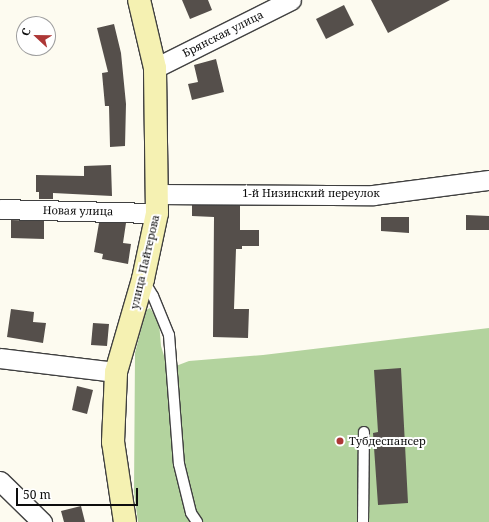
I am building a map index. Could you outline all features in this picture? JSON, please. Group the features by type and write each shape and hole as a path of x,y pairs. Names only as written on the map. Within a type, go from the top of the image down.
{"main road":[{"name":"улица Пайтерова","path":"125,522 113,442 116,372 143,279 156,204 156,68 139,0"}],"street":[{"name":"Брянская улица","path":"156,68 291,0"},
{"name":"1-й Низинский переулок","path":"156,204 374,195 489,180"},
{"name":"Новая улица","path":"0,209 156,204"},
{"path":"0,358 116,372"},
{"path":"0,481 42,522"}],"lane":[{"path":"143,279 153,296 169,335 179,464 191,513 197,522"},
{"path":"363,522 364,432"}],"green space":[{"name":"Тубдеспансер","path":"150,308 159,322 161,346 168,369 189,361 263,355 489,328 489,522 138,522 134,492 135,353 146,310"}],"building":[{"path":"182,0 208,0 212,10 190,19"},
{"path":"371,0 450,0 388,33"},
{"path":"344,5 354,25 326,39 316,19"},
{"path":"114,24 121,53 126,104 125,146 110,147 109,106 105,106 102,73 108,72 97,28"},
{"path":"216,59 224,92 192,100 188,84 198,82 194,65"},
{"path":"111,165 112,196 53,193 53,199 39,199 39,192 36,192 36,175 84,176 84,166"},
{"path":"192,205 240,205 240,230 259,230 259,246 242,246 242,249 236,249 234,309 249,309 248,338 213,337 214,217 192,216"},
{"path":"466,215 489,216 489,230 466,230"},
{"path":"381,217 409,217 409,233 381,231"},
{"path":"11,220 44,221 44,239 11,238"},
{"path":"99,223 126,223 123,243 131,244 128,264 102,259 103,254 94,252"},
{"path":"11,309 34,312 33,322 46,323 43,343 7,337"},
{"path":"93,323 109,324 107,346 91,345"},
{"path":"401,368 408,503 378,505 373,433 378,432 374,370"},
{"path":"77,386 93,390 87,414 72,410"},
{"path":"81,506 85,522 64,522 61,511"}],"place":[{"name":"Тубдеспансер","path":"340,441"}]}
